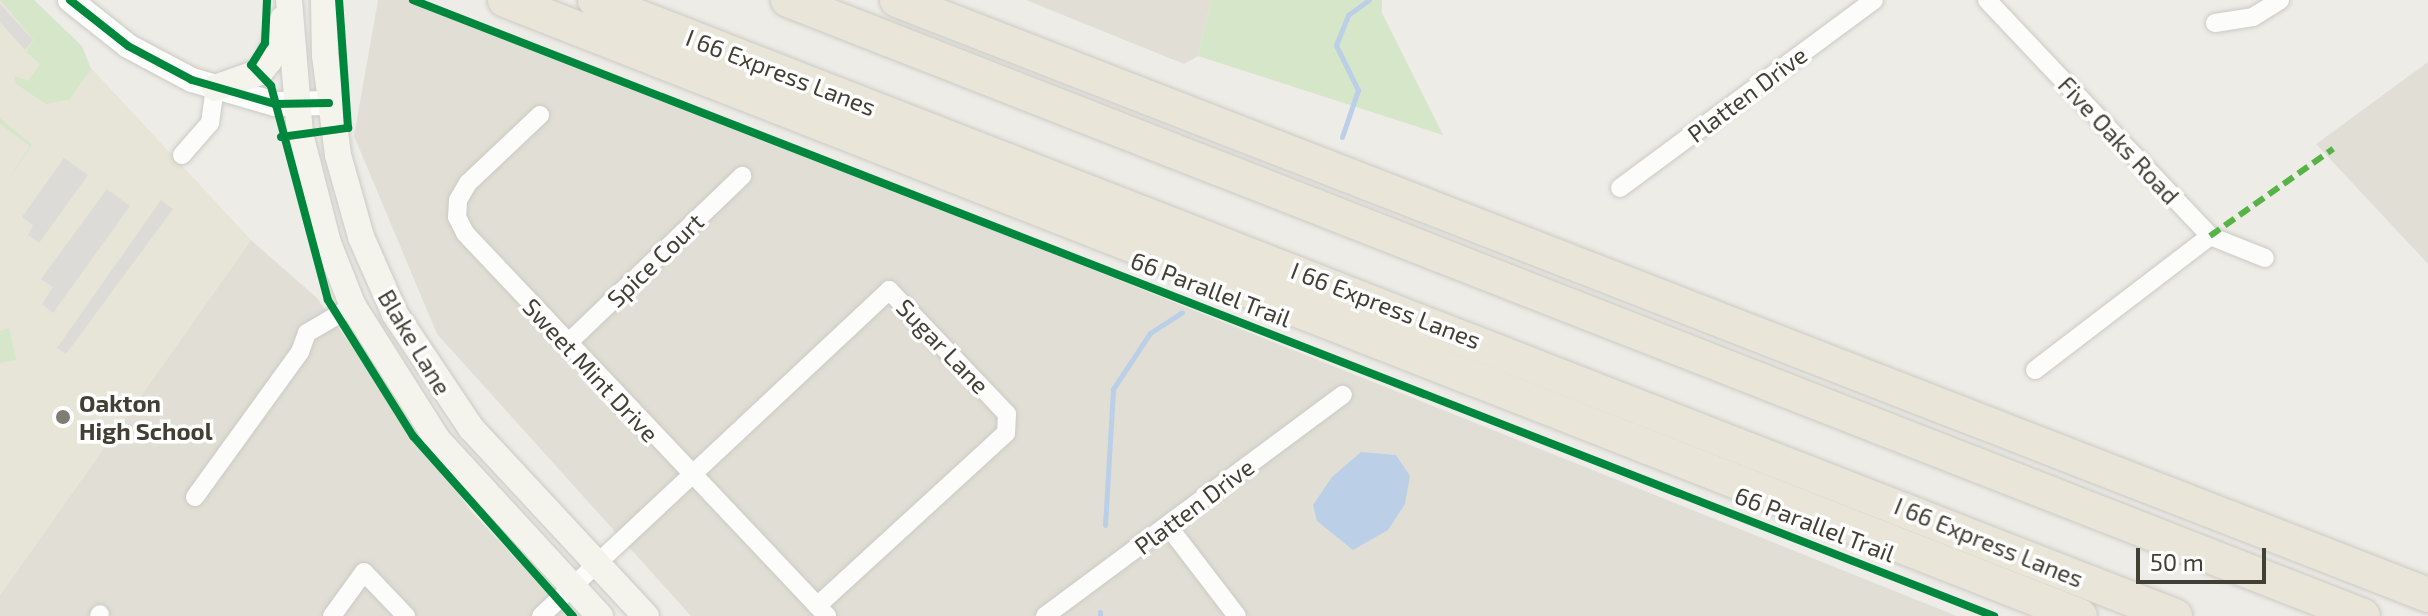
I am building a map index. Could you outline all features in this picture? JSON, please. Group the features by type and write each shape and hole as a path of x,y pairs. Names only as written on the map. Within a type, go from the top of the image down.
{"highway":[{"path":"505,0 2080,616"},
{"name":"I 66 Express Lanes","path":"595,0 2175,616"},
{"path":"788,0 2363,616"},
{"path":"897,0 2428,595"}],"main road":[{"path":"215,88 249,79 269,61 288,0"},
{"name":"Blake Lane","path":"288,0 296,106 313,194 353,306 437,439 600,616"},
{"name":"Blake Lane","path":"324,0 329,103 361,237 417,353 471,428 646,616"}],"street":[{"path":"70,0 128,46 215,88 296,106 329,103"},
{"name":"Platten Drive","path":"1620,188 1874,0"},
{"name":"Five Oaks Road","path":"1987,0 2210,236 2265,258"},
{"path":"2215,23 2253,17 2280,0"},
{"path":"182,155 210,123 215,88"},
{"name":"Sweet Mint Drive","path":"540,115 468,183 458,200 457,217 481,252 822,611"},
{"name":"Spice Court","path":"567,344 742,176"},
{"path":"2035,370 2210,236"},
{"name":"Sugar Lane","path":"541,616 889,290 1007,414 1006,433 822,611"},
{"path":"195,497 300,352 307,333 353,306"},
{"name":"Platten Drive","path":"1045,616 1343,395"},
{"path":"1168,526 1237,616"},
{"path":"332,616 364,572 406,616"}],"shaded area":[{"name":"Oakton High School","path":"0,0 28,0 251,240 0,595"},
{"path":"378,0 420,0 1957,616 691,616 437,334 354,136"},
{"path":"1026,0 1211,0 1198,56 1184,64"},
{"path":"0,4 33,40 25,50 0,22"},
{"path":"2428,62 2428,264 2316,144"},
{"path":"64,158 88,175 39,243 28,235 33,225 22,217"},
{"path":"107,189 130,206 53,313 42,304 53,287 41,279"},
{"path":"161,200 173,209 66,354 57,348"},
{"path":"251,240 317,298 471,511 570,616 0,616 0,595"}],"green space":[{"path":"0,0 34,0 82,46 91,69 69,100 46,104 16,84 14,76 28,81 40,64 26,52 34,40"},
{"path":"1211,0 1382,0 1382,13 1443,135 1198,56"},
{"path":"0,118 32,145 0,192 30,146 0,124"},
{"path":"9,328 16,360 0,363 0,331"}],"water":[{"path":"1361,452 1396,455 1410,476 1405,504 1388,530 1353,550 1317,521 1313,505 1332,477"}],"waterway":[{"path":"1342,137 1358,90 1336,45 1348,15 1369,0"},
{"path":"1105,525 1113,389 1150,333 1182,312"}],"marked path":[{"path":"2210,236 2333,149"}],"cycle path":[{"path":"70,0 128,46 192,80 275,104 329,103"},
{"path":"267,0 265,43 251,65 271,86 328,300 413,436 573,616"},
{"path":"281,137 348,128 339,0"},
{"name":"66 Parallel Trail","path":"413,0 1994,616"}],"place":[{"name":"Oakton High School","path":"63,417"}]}
